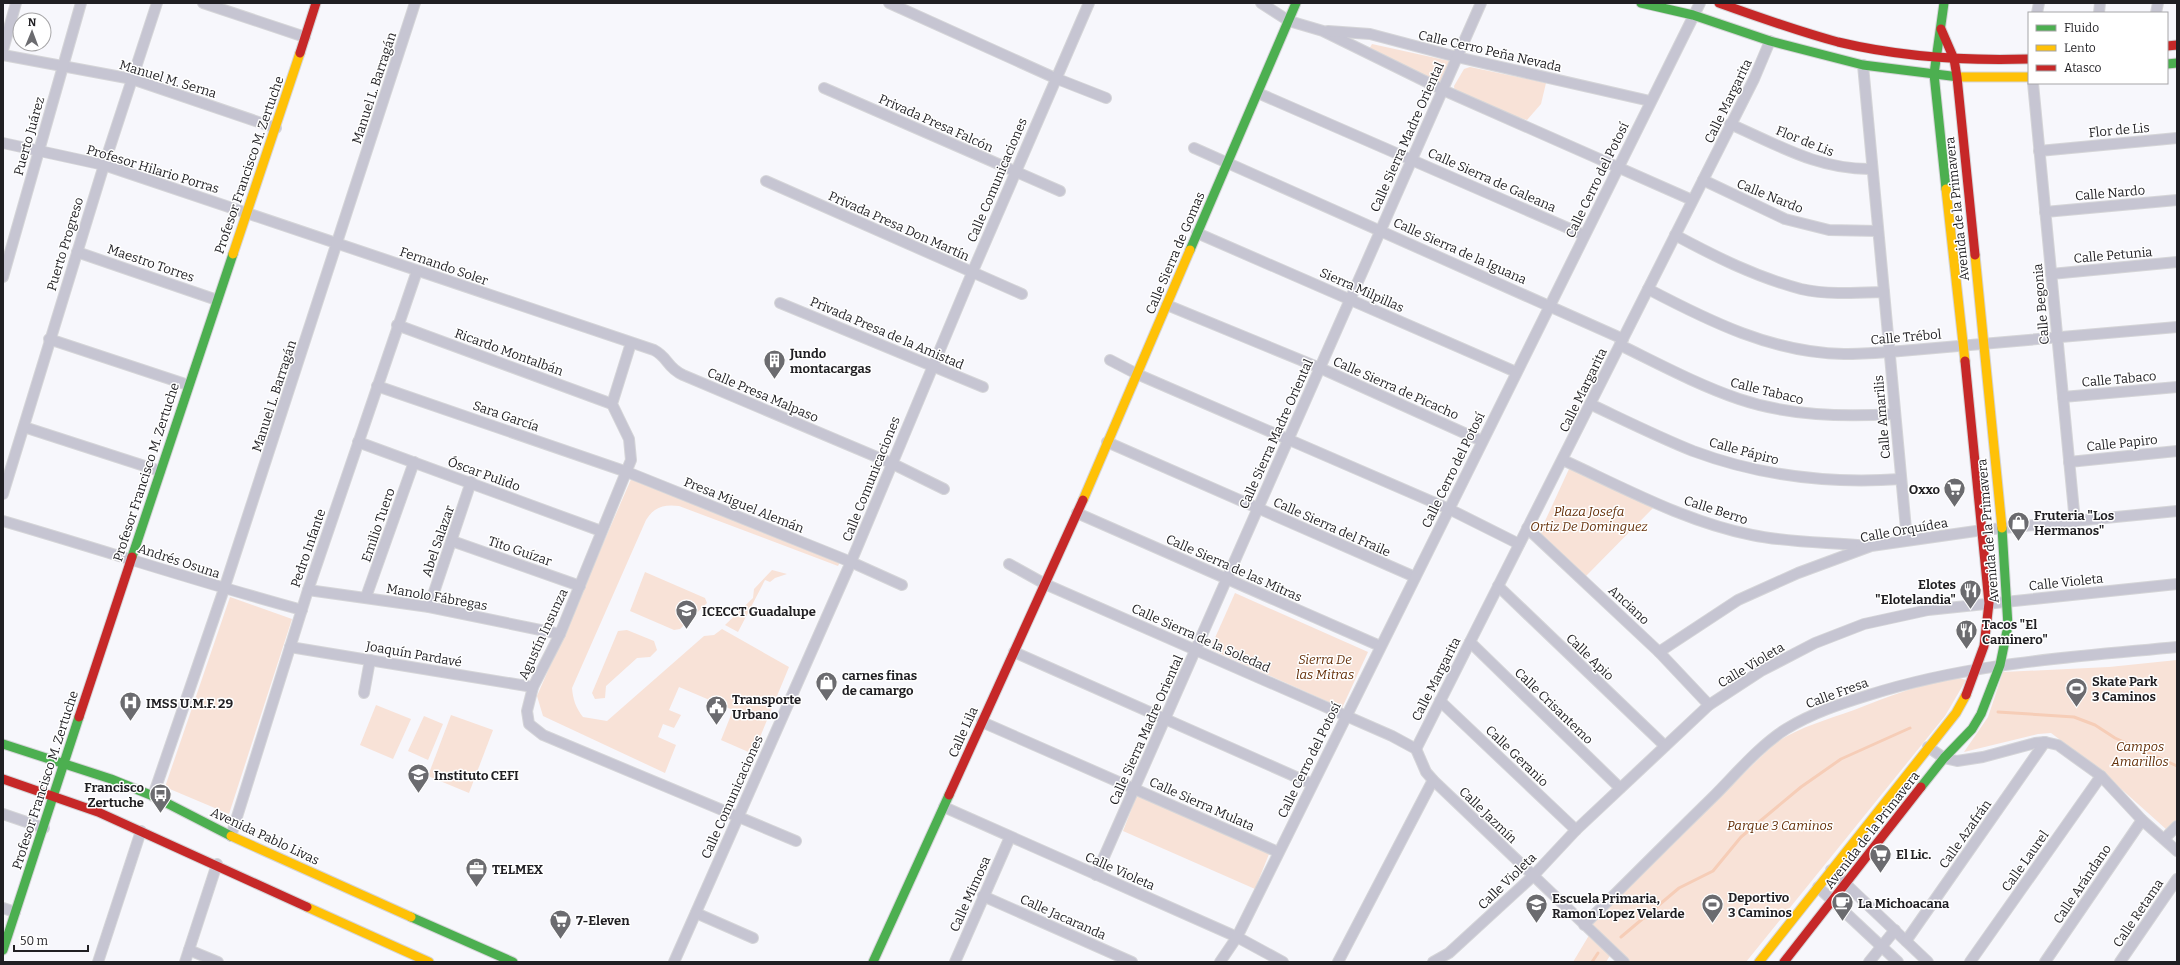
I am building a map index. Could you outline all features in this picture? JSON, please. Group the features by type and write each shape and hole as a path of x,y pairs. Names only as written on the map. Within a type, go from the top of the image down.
{"street":[{"path":"3,50 16,3"},
{"name":"Puerto Juárez","path":"3,277 81,3"},
{"name":"Puerto Progreso","path":"3,494 49,339 157,3"},
{"path":"202,3 305,37"},
{"name":"Profesor Francisco M. Zertuche","path":"3,950 188,385 276,128 316,3"},
{"name":"Manuel L. Barragán","path":"153,796 224,589 415,3"},
{"path":"889,3 1055,78 1106,98"},
{"name":"Calle Comunicaciones","path":"674,962 737,816 851,562 891,463 1015,171 1089,3"},
{"path":"1261,3 1289,21 1323,31 1442,90 1618,166 1692,200"},
{"name":"Calle Sierra de Gomas","path":"1077,514 1296,3"},
{"name":"Calle Sierra Madre Oriental","path":"1096,875 1481,3"},
{"path":"1641,3 1693,15 1770,41 1863,65 1957,77 2028,77"},
{"name":"Calle Cerro del Potosí","path":"1223,961 1237,937 1700,3"},
{"path":"1719,3 1775,24 1820,37 1896,52 1954,59 2028,59"},
{"name":"Avenida de la Primavera","path":"1759,962 1956,713 1978,668 1985,639 1989,603 1983,530 1934,74 1934,57 1941,29 1944,3"},
{"name":"Avenida de la Primavera","path":"1784,962 1834,901 1944,758 1972,729 1994,683 2000,665 2008,626 2002,528 1957,77 1954,59 1941,29"},
{"name":"Calle Cerro Peña Nevada","path":"1323,31 1370,34 1457,57 1650,102"},
{"name":"Calle Margarita","path":"1416,749 1754,79 1770,41"},
{"name":"Manuel M. Serna","path":"3,55 132,79 276,128"},
{"name":"Calle Amarilis","path":"1863,65 1907,540"},
{"name":"Calle Begonia","path":"2033,84 2075,522"},
{"name":"Privada Presa Falcón","path":"824,88 1060,190"},
{"name":"Calle Sierra de Galeana","path":"1258,93 1584,235"},
{"name":"Flor de Lis","path":"1730,124 1819,163 1845,168 1872,169"},
{"name":"Flor de Lis","path":"2039,150 2177,138"},
{"name":"Profesor Hilario Porras","path":"3,143 104,164 247,213"},
{"name":"Calle Sierra de la Iguana","path":"1194,148 1550,305"},
{"name":"Calle Nardo","path":"1703,180 1746,202 1785,219 1829,230 1878,231"},
{"name":"Privada Presa Don Martín","path":"766,182 1022,294"},
{"name":"Calle Nardo","path":"2045,212 2177,200"},
{"name":"Fernando Soler","path":"247,213 631,343"},
{"name":"Sierra Milpillas","path":"1197,233 1516,372"},
{"path":"1675,235 1718,258 1752,273 1802,289 1834,293 1884,292"},
{"name":"Maestro Torres","path":"77,252 217,300"},
{"name":"Calle Petunia","path":"2051,274 2177,262"},
{"name":"Pedro Infante","path":"231,836 308,590 397,325 417,271"},
{"name":"Calle Trébol","path":"1648,289 1709,320 1777,344 1800,350 1843,354 1889,352 2177,327"},
{"name":"Privada Presa de la Amistad","path":"780,303 983,387"},
{"name":"Calle Sierra de Picacho","path":"1167,305 1320,368 1482,441"},
{"name":"Calle Tabaco","path":"1550,305 1717,391 1741,400 1790,411 1834,416 1895,414"},
{"name":"Ricardo Montalbán","path":"397,325 612,404"},
{"path":"49,339 188,385"},
{"path":"612,404 631,343"},
{"name":"Calle Presa Malpaso","path":"631,343 660,353 665,357 669,367 683,375 891,463 944,489"},
{"path":"1110,360 1137,374 1288,438 1449,509 1519,544"},
{"name":"Sara García","path":"377,386 627,472"},
{"name":"Calle Tabaco","path":"2063,397 2177,387"},
{"name":"Agustín Insunza","path":"612,404 629,439 632,453 627,472 601,531 560,634 533,688 527,717 529,724 534,730 796,841"},
{"name":"Calle Pápiro","path":"1590,404 1693,451 1752,469 1776,474 1834,480 1901,479"},
{"path":"24,427 160,471"},
{"name":"Óscar Pulido","path":"358,442 471,482 601,531"},
{"name":"Calle Sierra del Fraile","path":"1108,442 1415,577"},
{"name":"Calle Papiro","path":"2069,462 2177,451"},
{"name":"Calle Berro","path":"1563,460 1708,523 1746,534 1871,546"},
{"name":"Emilio Tuero","path":"366,597 414,462"},
{"name":"Presa Miguel Alemán","path":"627,472 851,562 902,585"},
{"name":"Abel Salazar","path":"429,607 471,482"},
{"name":"Calle Orquídea","path":"1659,652 1738,600 1798,573 1871,546 1983,530 2177,511"},
{"name":"Calle Sierra de las Mitras","path":"1077,514 1227,578 1380,646"},
{"name":"Calle Lila","path":"873,962 1077,514"},
{"name":"Andrés Osuna","path":"3,521 132,559 224,589 302,610"},
{"name":"Anciano","path":"1527,528 1659,652 1709,705"},
{"name":"Tito Guízar","path":"452,541 580,586"},
{"name":"Calle Sierra de la Soledad","path":"1009,564 1045,584 1346,716"},
{"name":"Calle Violeta","path":"1433,962 1449,953 1533,876 1576,830 1709,705 1761,671 1815,643 1864,624 1928,610 2177,584"},
{"name":"Calle Apio","path":"1498,586 1665,746"},
{"name":"Manolo Fábregas","path":"308,590 429,607 560,634"},
{"name":"Calle Crisantemo","path":"1470,642 1620,788"},
{"name":"Joaquín Pardavé","path":"290,647 533,688"},
{"name":"Calle Fresa","path":"1584,924 1745,765 1786,729 1832,707 1900,686 1978,668 2177,647"},
{"path":"1014,652 1164,720 1312,784"},
{"path":"364,693 370,660"},
{"name":"Calle Geranio","path":"1440,701 1576,830"},
{"path":"1346,716 1392,736 1416,749"},
{"name":"Calle Sierra Mulata","path":"982,722 1278,852"},
{"path":"1928,747 1944,758 1957,761 1975,759 2017,747 2045,742 2058,745 2101,776 2142,820 2177,851"},
{"name":"Calle Azafrán","path":"1906,941 2045,742"},
{"name":"Avenida Pablo Livas","path":"3,744 111,779 153,796 231,836 513,962"},
{"name":"Calle Jazmín","path":"1416,749 1426,772 1433,780 1624,962"},
{"name":"Calle Laurel","path":"1970,962 2101,776"},
{"path":"3,779 98,812 217,864 429,962"},
{"path":"1338,962 1433,780"},
{"name":"Calle Violeta","path":"944,807 1237,937 1283,962"},
{"path":"3,814 44,828"},
{"name":"Calle Arándano","path":"2045,962 2142,820"},
{"path":"2164,839 2177,826"},
{"path":"98,962 141,831"},
{"name":"Calle Mimosa","path":"955,962 1010,837"},
{"path":"185,962 217,864"},
{"path":"1831,870 1928,962"},
{"name":"Calle Retama","path":"2120,962 2177,879"},
{"path":"1818,886 1898,962"},
{"name":"Calle Jacaranda","path":"983,896 1132,962"},
{"path":"3,908 15,912"},
{"path":"696,913 753,938"},
{"path":"1869,962 1895,930"},
{"path":"189,950 218,962"}],"green space":[{"path":"1372,44 1454,62 1441,86 1367,53"},
{"path":"1470,67 1546,83 1541,104 1527,120 1458,96 1455,94 1454,86 1464,69"},
{"name":"Plaza Josefa Ortiz De Dominguez","path":"1569,469 1603,481 1656,505 1586,576 1539,534"},
{"path":"632,477 840,562 838,566 679,506 660,507 652,512 646,520 572,688 577,707 583,717 607,721 704,636 714,635 722,629 789,667 753,754 721,740 733,710 679,687 669,710 681,715 674,728 663,724 658,737 676,745 665,773 543,716 537,696"},
{"path":"772,570 787,574 775,578 770,582 765,580 738,632 725,625 753,598 754,589"},
{"path":"645,572 705,598 707,603 680,629 674,630 630,611"},
{"name":"Sierra De las Mitras","path":"1235,593 1368,652 1342,708 1210,649"},
{"path":"230,597 292,619 229,814 165,787"},
{"path":"627,630 654,641 657,650 650,657 637,658 606,686 605,698 595,699 592,693 618,631"},
{"name":"Campos Amarillos","path":"2177,660 2177,820 2167,830 2099,769 2051,733 2038,734 1964,752 1988,717 2003,672 2109,667"},
{"name":"Parque 3 Caminos","path":"1959,678 1966,680 1945,716 1746,962 1629,962 1614,949 1606,962 1573,962 1591,932 1590,923 1775,743 1804,728 1893,695 1919,686"},
{"path":"376,705 411,719 393,759 360,745"},
{"path":"451,715 493,730 469,793 428,776"},
{"path":"424,716 443,724 428,760 408,751"},
{"path":"1137,795 1269,854 1255,889 1123,831"}],"waterway":[{"path":"1998,712 2074,717 2095,725 2115,738 2177,766"},
{"path":"1621,937 1679,888 1713,871 1741,837 1801,787 1841,759 1910,728"},
{"path":"1592,962 1598,953"}],"traffic: fast":[{"path":"1190,250 1296,3"},
{"path":"1641,3 1693,15 1770,41 1863,65 1959,77"},
{"path":"1944,3 1934,74 1946,189"},
{"path":"2168,64 2177,63"},
{"path":"132,557 233,254"},
{"path":"1921,787 1944,758 1972,729 1981,714 2000,665 2008,626 2002,528"},
{"path":"3,950 79,717"},
{"path":"3,744 111,779 153,796 231,836"},
{"path":"873,962 949,795"},
{"path":"411,917 513,962"}],"traffic: slow":[{"path":"233,254 300,53"},
{"path":"1959,77 2028,77"},
{"path":"1946,189 1965,361"},
{"path":"1083,500 1190,250"},
{"path":"1975,255 2002,528"},
{"path":"1759,962 1956,713 1966,695"},
{"path":"231,836 411,917"},
{"path":"307,907 429,962"}],"traffic: jam":[{"path":"300,53 316,3"},
{"path":"1719,3 1808,33 1862,47 1933,57 2028,59"},
{"path":"1941,29 1954,59 1957,77 1975,255"},
{"path":"2168,46 2177,45"},
{"path":"1965,361 1989,603 1984,646 1966,695"},
{"path":"949,795 1083,500"},
{"path":"79,717 132,557"},
{"path":"3,779 98,812 307,907"},
{"path":"1784,962 1921,787"}],"place":[{"name":"Jundo montacargas","path":"774,380"},
{"name":"Oxxo","path":"1955,508"},
{"name":"Fruteria \"Los Hermanos\"","path":"2018,542"},
{"name":"Elotes \"Elotelandia\"","path":"1971,610"},
{"name":"ICECCT Guadalupe","path":"687,630"},
{"name":"Tacos \"El Caminero\"","path":"1966,650"},
{"name":"carnes finas de camargo","path":"827,702"},
{"name":"Skate Park 3 Caminos","path":"2077,708"},
{"name":"IMSS U.M.F. 29","path":"130,722"},
{"name":"Transporte Urbano","path":"716,726"},
{"name":"Instituto CEFI","path":"418,794"},
{"name":"Francisco Zertuche","path":"160,814"},
{"name":"El Lic.","path":"1881,874"},
{"name":"TELMEX","path":"476,888"},
{"name":"La Michoacana","path":"1843,922"},
{"name":"Escuela Primaria, Ramon Lopez Velarde","path":"1537,924"},
{"name":"Deportivo 3 Caminos","path":"1712,924"},
{"name":"7-Eleven","path":"561,940"}]}
